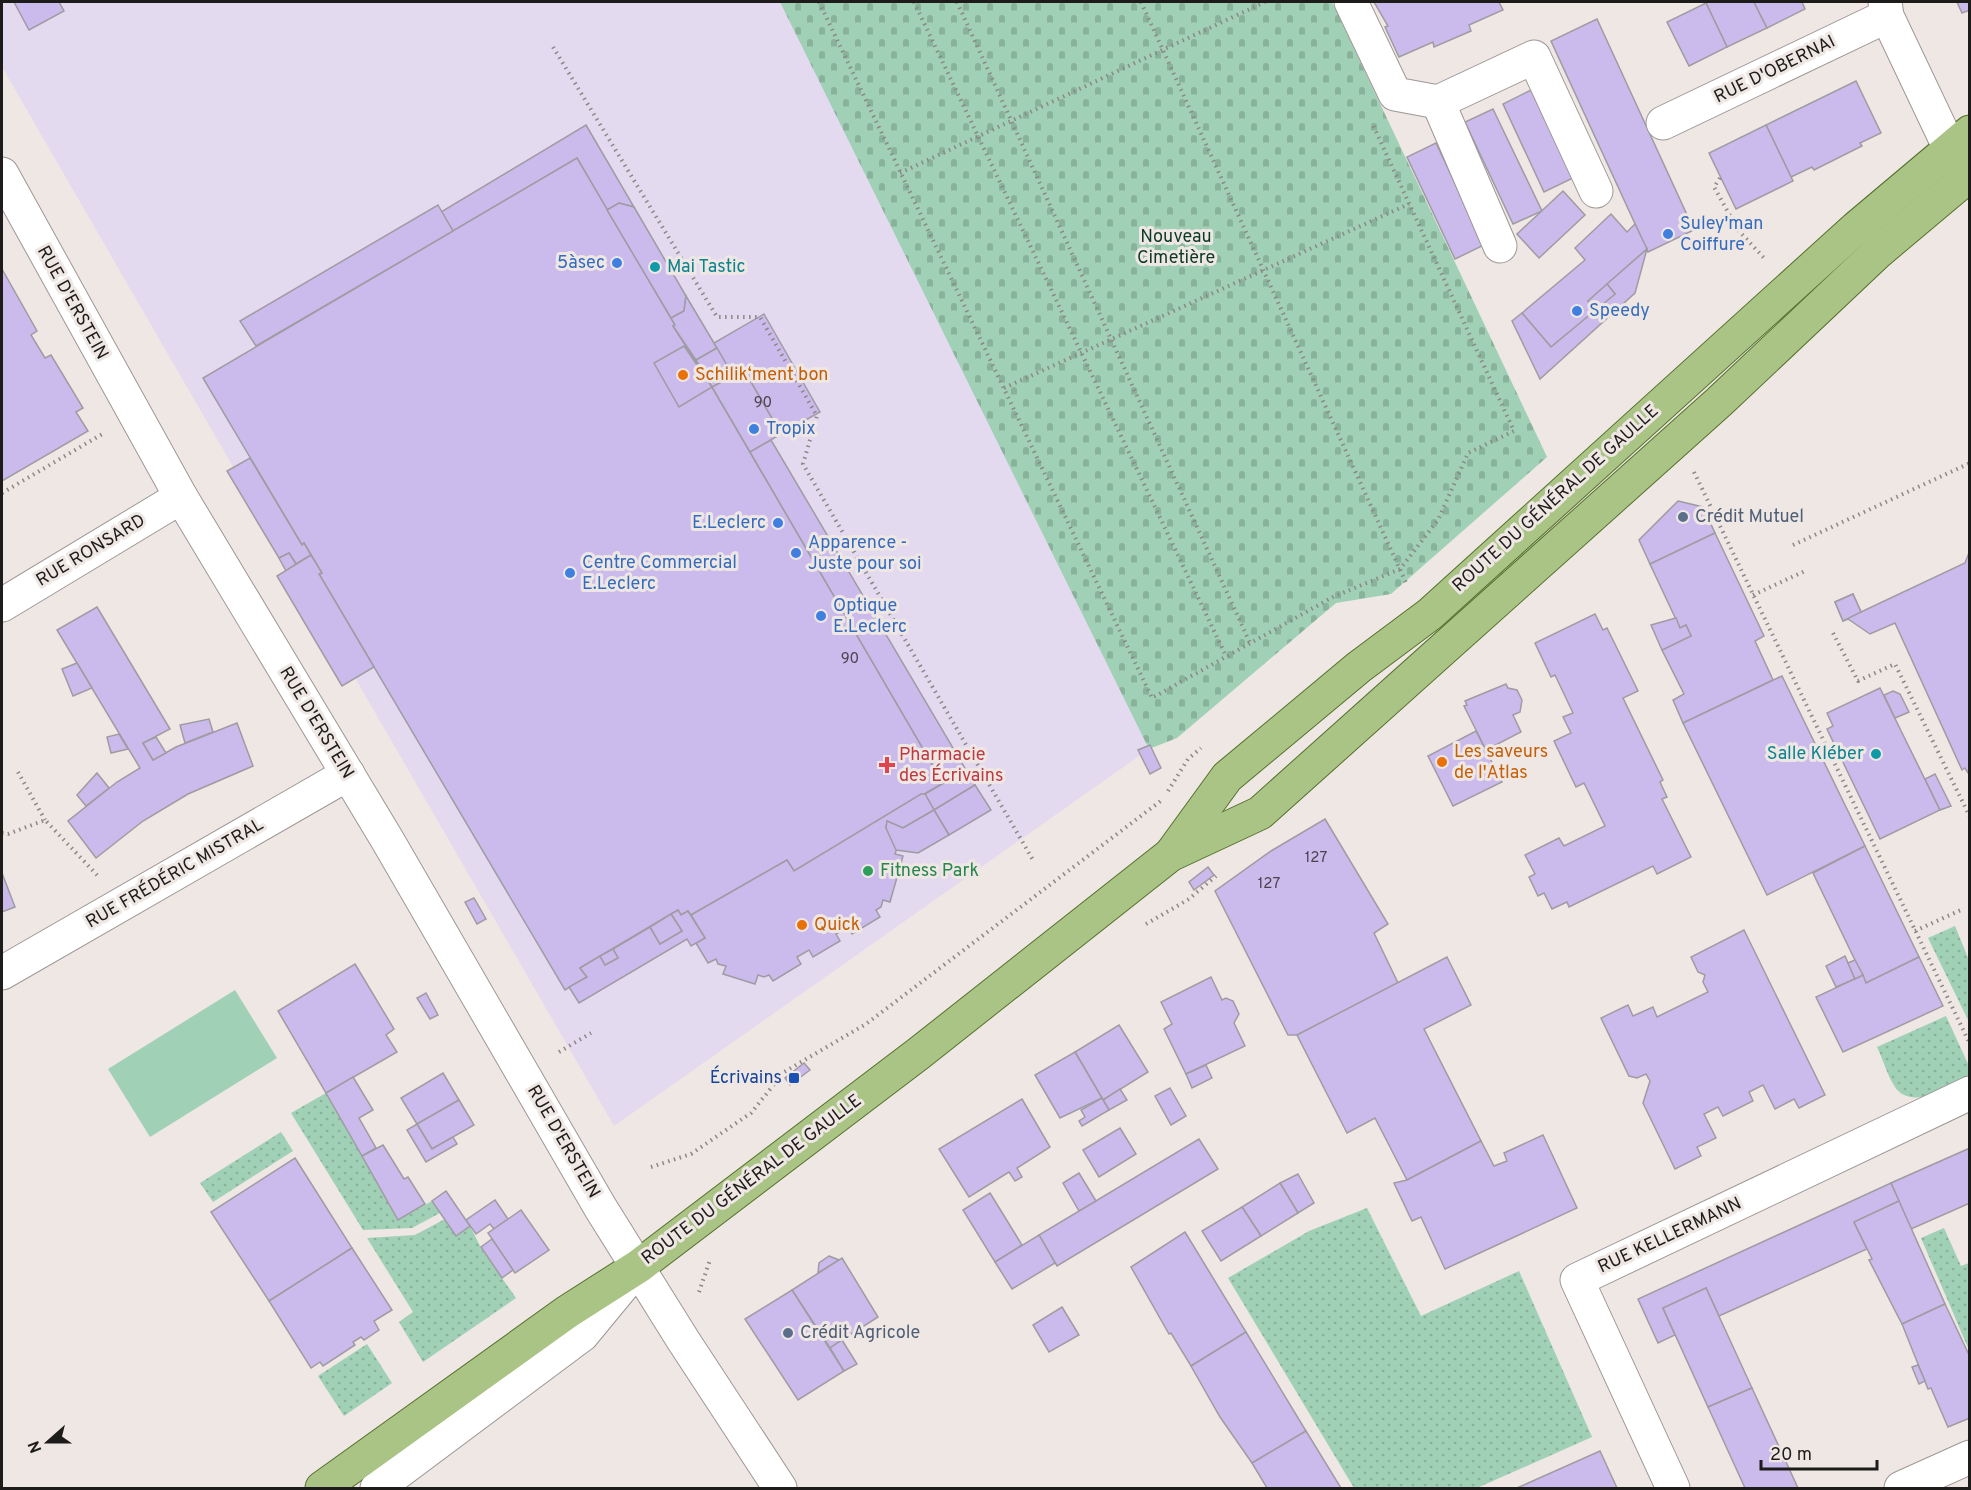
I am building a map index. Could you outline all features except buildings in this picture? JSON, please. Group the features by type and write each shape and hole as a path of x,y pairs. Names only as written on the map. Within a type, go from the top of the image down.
{"main road":[{"name":"ROUTE DU GÉNÉRAL DE GAULLE","path":"1170,855 1227,777 1359,667 1430,614 1720,350 1965,166"},
{"name":"ROUTE DU GÉNÉRAL DE GAULLE","path":"322,1488 567,1312 639,1266 918,1054 1170,855 1260,813 1719,402 1878,252 1965,166"}],"street":[{"path":"1351,2 1395,94 1438,102 1534,57 1596,191"},
{"name":"RUE D'OBERNAI","path":"1663,123 1886,9 1965,166"},
{"path":"1438,102 1500,246"},
{"name":"RUE D'ERSTEIN","path":"2,174 181,497 348,774 600,1207 639,1266 683,1340 780,1488"},
{"name":"RUE RONSARD","path":"2,604 181,497"},
{"name":"RUE FRÉDÉRIC MISTRAL","path":"2,973 348,774"},
{"name":"RUE KELLERMANN","path":"1673,1488 1576,1280 1970,1094"},
{"path":"377,1488 582,1335 639,1266"},
{"path":"1901,1488 1970,1457"}],"path":[{"path":"819,2 1152,698 1333,597 1400,569 1438,520 1468,453 1514,431 1370,119"},
{"path":"914,2 1226,656"},
{"path":"957,2 1250,643"},
{"path":"1141,2 1409,589"},
{"path":"900,173 1265,2"},
{"path":"553,47 717,317 760,317 817,416 803,464 1033,860"},
{"path":"1720,178 1714,187 1722,205 1738,230 1771,267"},
{"path":"1004,388 1410,204"},
{"path":"2,493 105,433"},
{"path":"1793,545 1970,463"},
{"path":"1692,467 1970,1044"},
{"path":"1753,595 1805,571"},
{"path":"1833,633 1858,681 1895,664 1970,817"},
{"path":"18,772 45,820 97,874 116,908"},
{"path":"2,833 8,834 45,820"},
{"path":"1915,931 1961,910"},
{"path":"559,1052 591,1033"}],"shaded area":[{"path":"2,2 809,2 1149,749 614,1126 2,67"}],"green space":[{"name":"Nouveau Cimetière","path":"780,2 1332,2 1547,457 1391,594 1336,603 1177,738 1149,749"},
{"path":"1955,926 1969,960 1969,1022 1928,938"},
{"path":"235,990 277,1058 150,1137 108,1069"},
{"path":"1946,1016 1969,1066 1969,1079 1931,1095 1911,1097 1902,1094 1892,1082 1877,1047"},
{"path":"326,1093 398,1220 432,1201 440,1213 412,1228 363,1230 291,1113"},
{"path":"281,1132 293,1151 213,1202 200,1183"},
{"path":"1367,1208 1421,1316 1519,1271 1592,1437 1477,1488 1354,1488 1228,1278 1309,1231"},
{"path":"445,1219 456,1236 470,1226 481,1248 516,1298 423,1362 399,1322 413,1312 367,1238 415,1235"},
{"path":"1944,1228 1961,1266 1969,1263 1969,1350 1921,1238"},
{"path":"367,1344 392,1383 344,1416 318,1376"}],"place":[{"name":"Suley'man Coiffure","path":"1668,234"},
{"name":"5àsec","path":"617,263"},
{"name":"Mai Tastic","path":"655,267"},
{"name":"Speedy","path":"1577,311"},
{"name":"Schilik‘ment bon","path":"683,375"},
{"name":"Tropix","path":"754,429"},
{"name":"Crédit Mutuel","path":"1683,517"},
{"name":"E.Leclerc","path":"778,523"},
{"name":"Apparence - Juste pour soi","path":"796,553"},
{"name":"Centre Commercial E.Leclerc","path":"570,573"},
{"name":"Optique E.Leclerc","path":"821,616"},
{"name":"Salle Kléber","path":"1876,754"},
{"name":"Les saveurs de l'Atlas","path":"1442,762"},
{"name":"Pharmacie des Écrivains","path":"887,765"},
{"name":"Fitness Park","path":"868,871"},
{"name":"Quick","path":"802,925"},
{"name":"Écrivains","path":"794,1078"},
{"name":"Crédit Agricole","path":"788,1333"}]}
